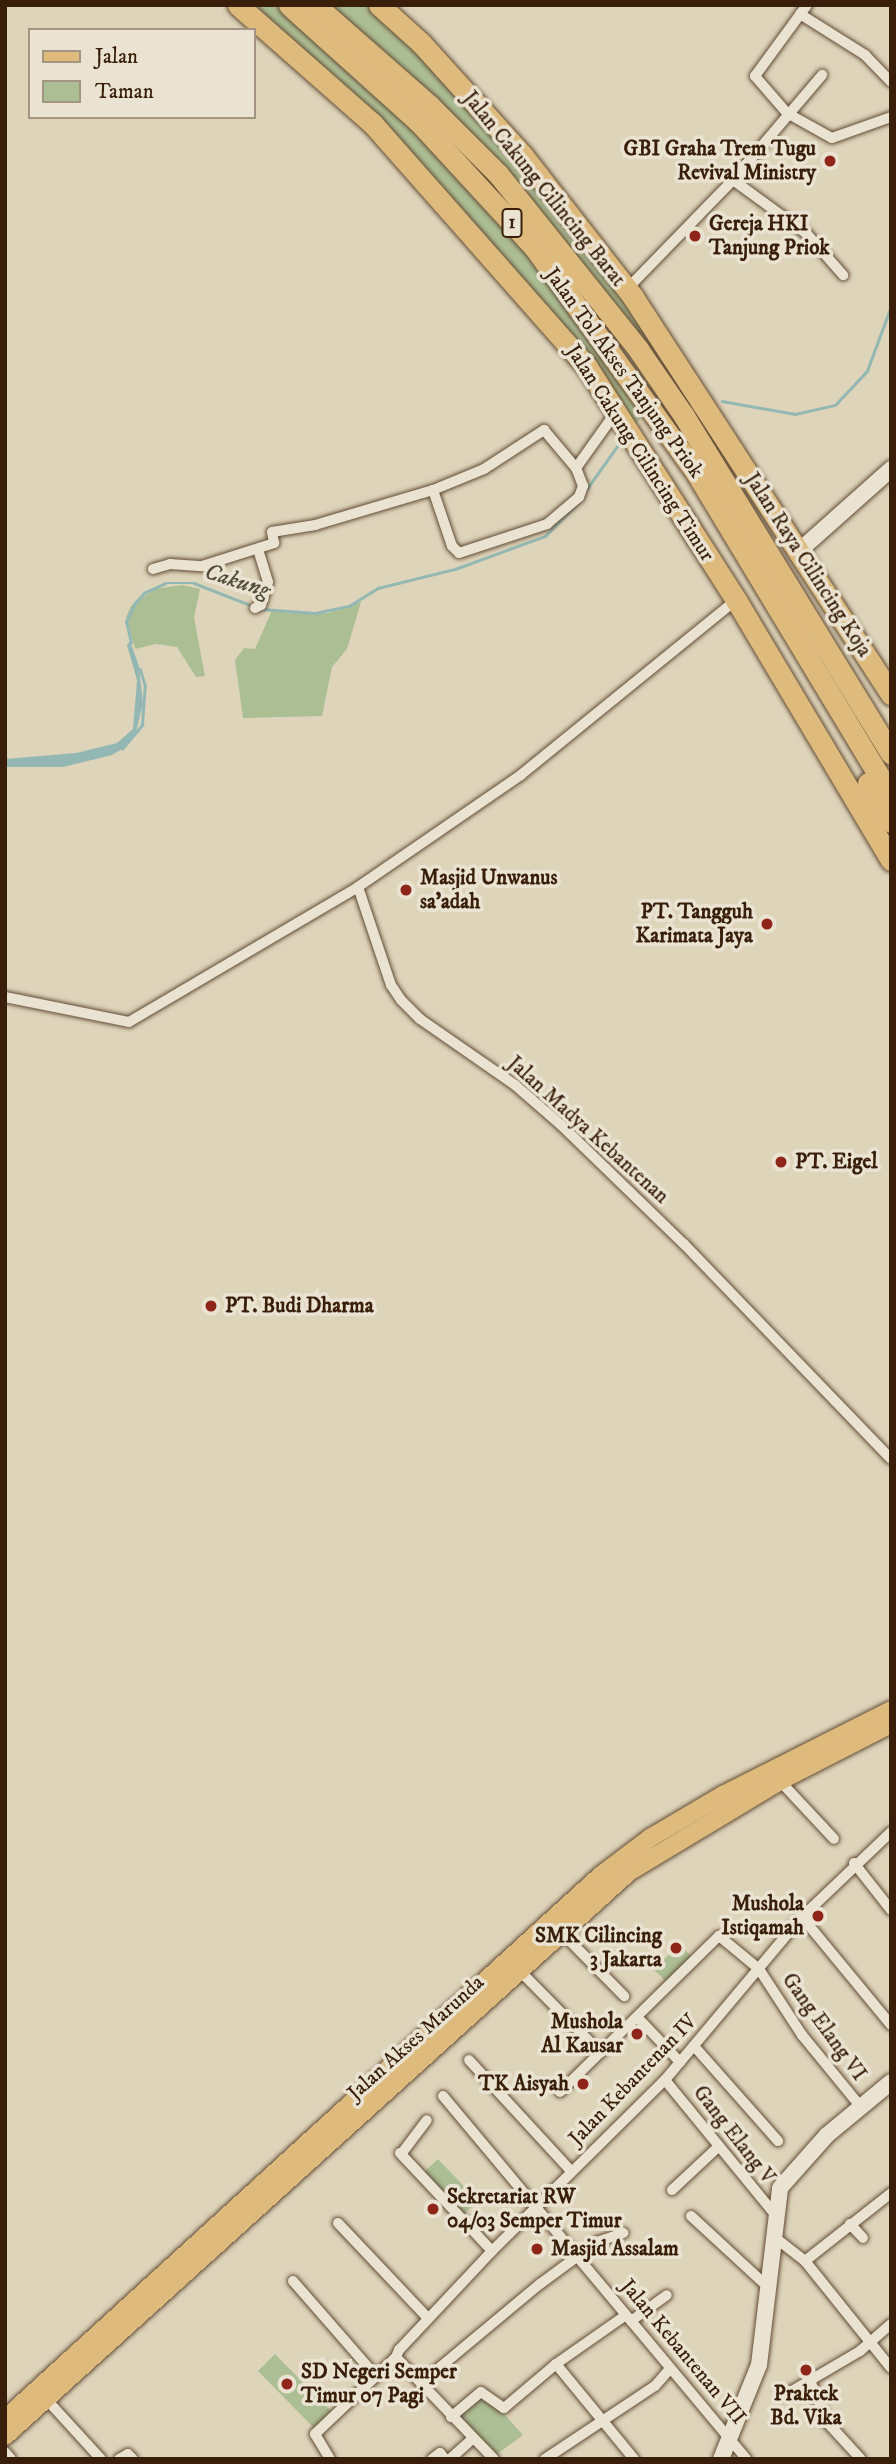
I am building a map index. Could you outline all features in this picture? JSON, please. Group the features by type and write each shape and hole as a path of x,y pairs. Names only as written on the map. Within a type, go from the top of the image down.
{"highway":[{"name":"Jalan Cakung Cilincing Timur","path":"238,5 403,156 556,328 635,439 736,600 891,860"},
{"name":"Jalan Tol Akses Tanjung Priok","path":"289,5 419,122 534,247 697,474 891,796"},
{"name":"Jalan Tol Akses Tanjung Priok","path":"314,5 430,106 498,174 558,245 684,415 891,754"},
{"name":"Jalan Cakung Cilincing Barat","path":"379,5 421,43 523,156 627,289 693,385 724,436"},
{"name":"Jalan Raya Cilincing Koja","path":"724,436 891,695"},
{"path":"697,474 700,503 891,821"},
{"path":"779,569 799,580 891,727"}],"main road":[{"name":"Jalan Akses Marunda","path":"5,2419 600,1876 650,1838 723,1795 891,1710"},
{"name":"Jalan Akses Marunda","path":"5,2436 522,1973 629,1872 780,1781 891,1724"}],"street":[{"path":"891,82 855,48 804,9 755,76 787,113 828,137 845,135 891,117"},
{"path":"627,289 733,180 787,113 822,75"},
{"path":"733,180 807,234 843,275"},
{"path":"576,468 617,413"},
{"path":"153,569 170,564 202,566 274,543 272,532 315,525 433,490 484,469 544,430 576,468 583,486 569,510 517,536 459,553 452,546 433,490"},
{"path":"798,552 891,469"},
{"path":"255,608 261,605 268,582 258,549"},
{"path":"5,997 129,1022 358,887 521,775 736,600"},
{"name":"Jalan Madya Kebantenan","path":"358,887 391,985 401,1000 420,1020 515,1085 561,1125 684,1244 891,1459"},
{"path":"780,1781 834,1839"},
{"name":"Jalan Kebantenan IV","path":"325,2457 315,2434 398,2354 427,2316 492,2250 665,2080 802,1917 854,1863 891,1832"},
{"path":"854,1863 891,1910"},
{"path":"802,1917 891,2025"},
{"path":"564,1935 624,1996"},
{"name":"Gang Elang VI","path":"638,2018 718,1936 759,1969 802,2035 861,2107"},
{"path":"522,1973 601,2053"},
{"path":"560,2092 638,2018 680,2062"},
{"path":"694,2046 778,2141"},
{"path":"470,2060 571,2171"},
{"name":"Gang Elang V","path":"665,2080 717,2148 774,2213"},
{"path":"721,2459 731,2440 759,2365 769,2288 774,2213 779,2188 795,2166 891,2082"},
{"name":"Jalan Kebantenan VII","path":"443,2096 538,2204 670,2369 747,2459"},
{"path":"427,2120 401,2153 492,2250"},
{"path":"672,2190 717,2148"},
{"path":"805,2261 891,2193"},
{"path":"691,2216 769,2288"},
{"path":"338,2223 427,2316"},
{"path":"850,2224 863,2238"},
{"path":"421,2383 540,2284 597,2242 623,2233"},
{"path":"773,2236 805,2261 891,2368"},
{"path":"293,2281 376,2376"},
{"path":"451,2417 481,2392 505,2408 556,2364 667,2295"},
{"path":"785,2395 870,2341 891,2324"},
{"path":"398,2354 451,2417 494,2459"},
{"path":"556,2364 634,2459"},
{"path":"545,2459 602,2417 655,2386 670,2369"},
{"path":"810,2380 826,2421 860,2459"},
{"path":"48,2400 100,2459"},
{"path":"432,2459 440,2453 448,2459 472,2438"},
{"path":"5,2452 11,2459"},
{"path":"119,2459 125,2454 133,2459"}],"green space":[{"path":"238,5 288,5 534,247 648,413 633,425 389,141"},
{"path":"314,5 379,5 401,24 669,349 647,362 539,222"},
{"path":"182,585 200,589 194,618 205,676 196,677 177,647 156,644 135,649 126,617 131,606 155,589"},
{"path":"361,602 347,649 332,667 322,716 243,718 235,660 244,648 255,649 272,610 328,613"},
{"path":"679,1944 692,1957 668,1983 654,1970"},
{"path":"438,2159 478,2201 464,2214 424,2172"},
{"path":"275,2354 331,2411 314,2428 258,2371"},
{"path":"479,2386 523,2435 493,2457 449,2412"}],"water":[{"path":"130,641 139,666 143,704 136,732 127,746 112,755 63,767 5,767 5,759 76,753 117,743 133,729 137,680 127,645"}],"waterway":[{"name":"Cakung","path":"722,401 795,414 835,405 867,371 891,306"},
{"name":"Cakung","path":"586,490 623,438"},
{"name":"Cakung","path":"262,609 315,613 349,606 378,588 455,569 545,536 577,504"},
{"name":"Cakung","path":"131,643 126,622 135,603 144,593 165,583 194,583 253,606"},
{"name":"Cakung","path":"122,749 142,725 145,686 140,670"}],"place":[{"name":"GBI Graha Trem Tugu Revival Ministry","path":"830,161"},
{"name":"Gereja HKI Tanjung Priok","path":"695,236"},
{"name":"Masjid Unwanus sa'adah","path":"406,890"},
{"name":"PT. Tangguh Karimata Jaya","path":"767,924"},
{"name":"PT. Eigel","path":"781,1162"},
{"name":"PT. Budi Dharma","path":"211,1306"},
{"name":"Mushola Istiqamah","path":"818,1916"},
{"name":"SMK Cilincing 3 Jakarta","path":"676,1948"},
{"name":"Mushola Al Kausar","path":"637,2034"},
{"name":"TK Aisyah","path":"583,2084"},
{"name":"Sekretariat RW 04/03 Semper Timur","path":"433,2209"},
{"name":"Masjid Assalam","path":"537,2249"},
{"name":"Praktek Bd. Vika","path":"806,2370"},
{"name":"SD Negeri Semper Timur 07 Pagi","path":"287,2384"}]}
